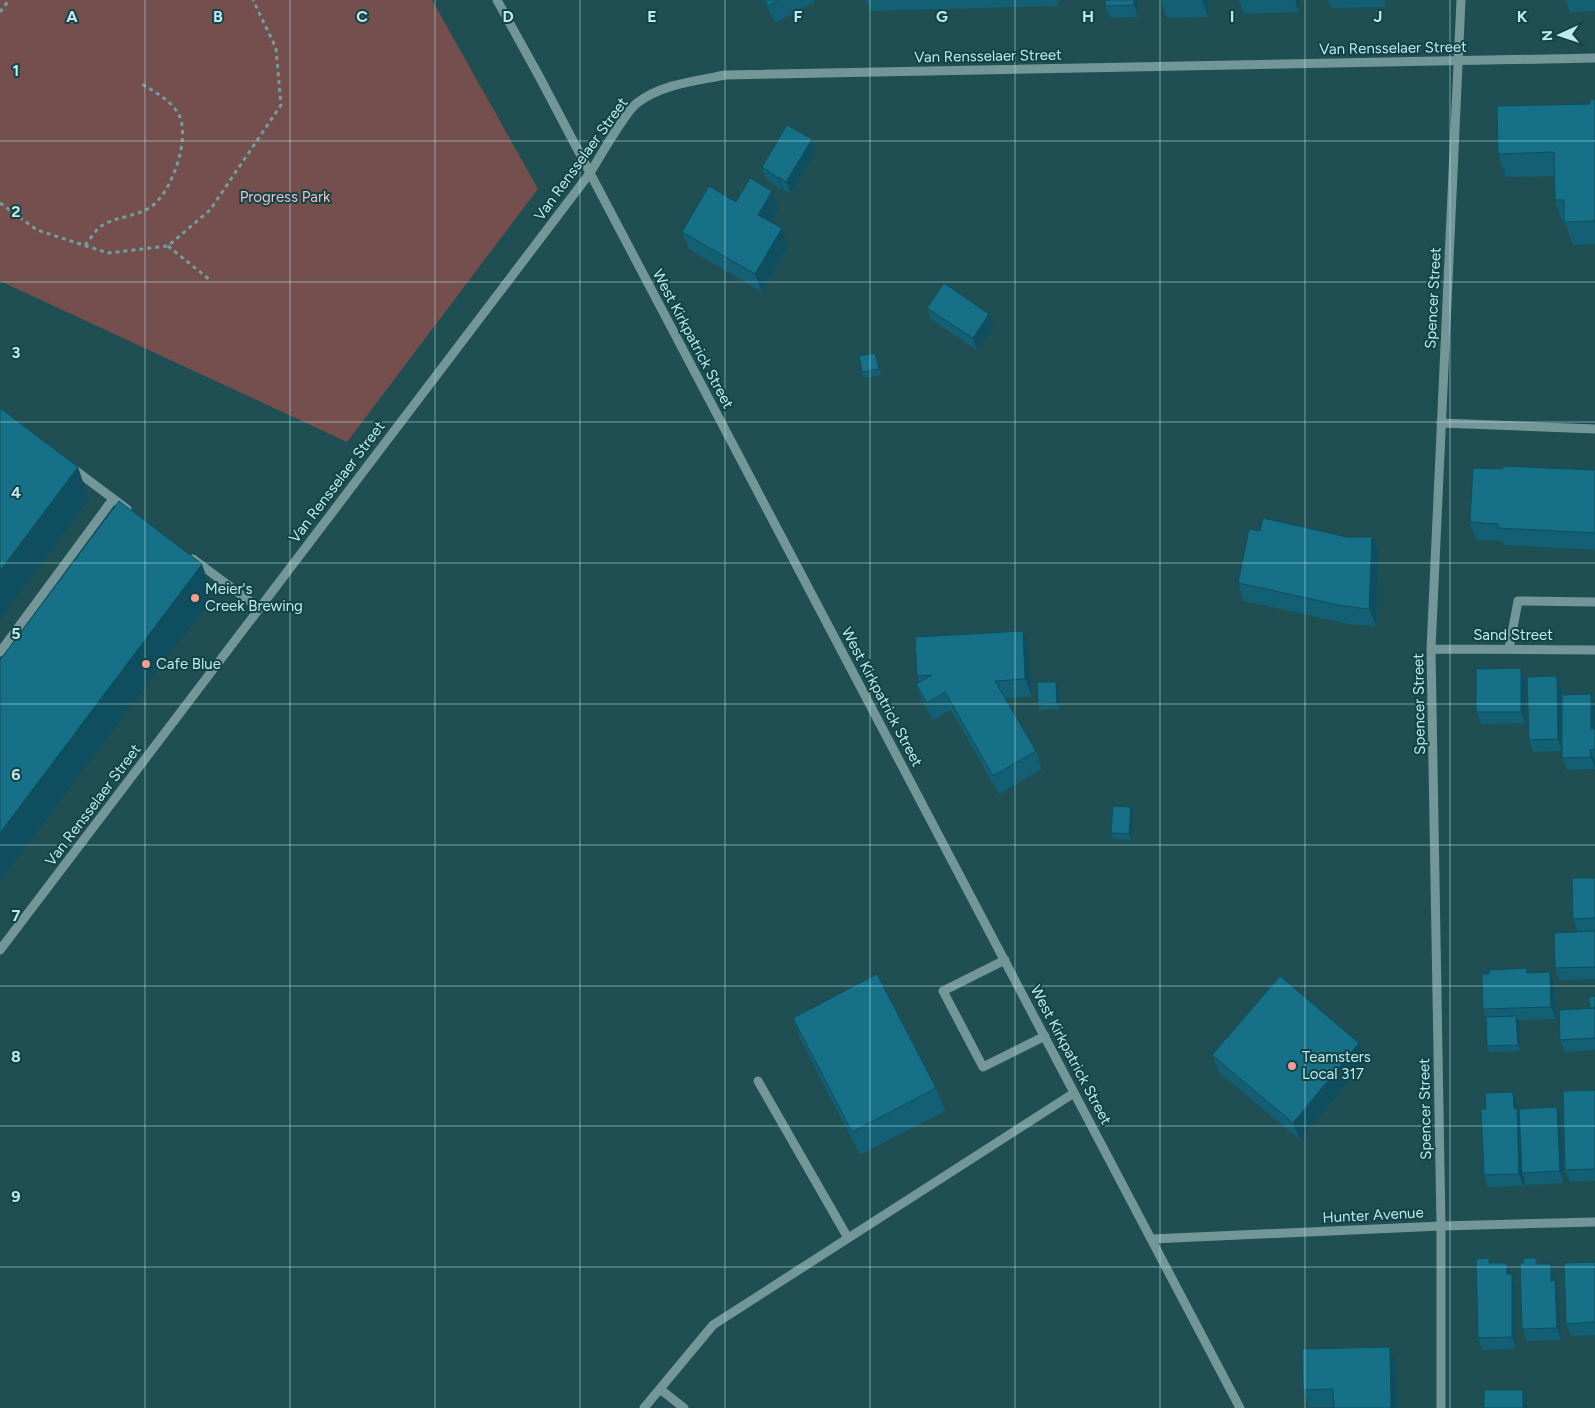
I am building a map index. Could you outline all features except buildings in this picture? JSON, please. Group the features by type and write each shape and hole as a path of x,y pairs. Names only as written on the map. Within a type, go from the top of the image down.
{"street":[{"name":"West Kirkpatrick Street","path":"496,0 590,173 1240,1408"},
{"name":"Spencer Street","path":"1441,1408 1441,1226 1431,649 1461,0"},
{"name":"Van Rensselaer Street","path":"0,950 590,173 635,104 653,93 675,85 725,75 1595,58"},
{"path":"1441,423 1595,429"},
{"path":"66,463 136,516"},
{"path":"0,652 113,499"},
{"path":"182,551 259,608"},
{"path":"1509,649 1518,600 1595,602"},
{"name":"Sand Street","path":"1431,649 1595,650"},
{"path":"1005,960 943,991 983,1067 1044,1036"},
{"path":"758,1081 848,1238"},
{"path":"644,1408 713,1325 1074,1094"},
{"name":"Hunter Avenue","path":"1152,1239 1441,1226 1595,1222"},
{"path":"660,1389 684,1408"}],"path":[{"path":"0,12 9,0"},
{"path":"0,203 37,230 108,253 168,246 210,210 281,105 276,48 253,0"},
{"path":"85,245 100,227 150,208 167,192 178,161 182,135 180,117 172,104 142,84"},
{"path":"168,246 210,280"}],"green space":[{"name":"Progress Park","path":"0,0 432,0 538,189 347,442 0,281"}],"place":[{"name":"Meier's Creek Brewing","path":"195,598"},
{"name":"Cafe Blue","path":"146,664"},
{"name":"Teamsters Local 317","path":"1292,1066"}]}
